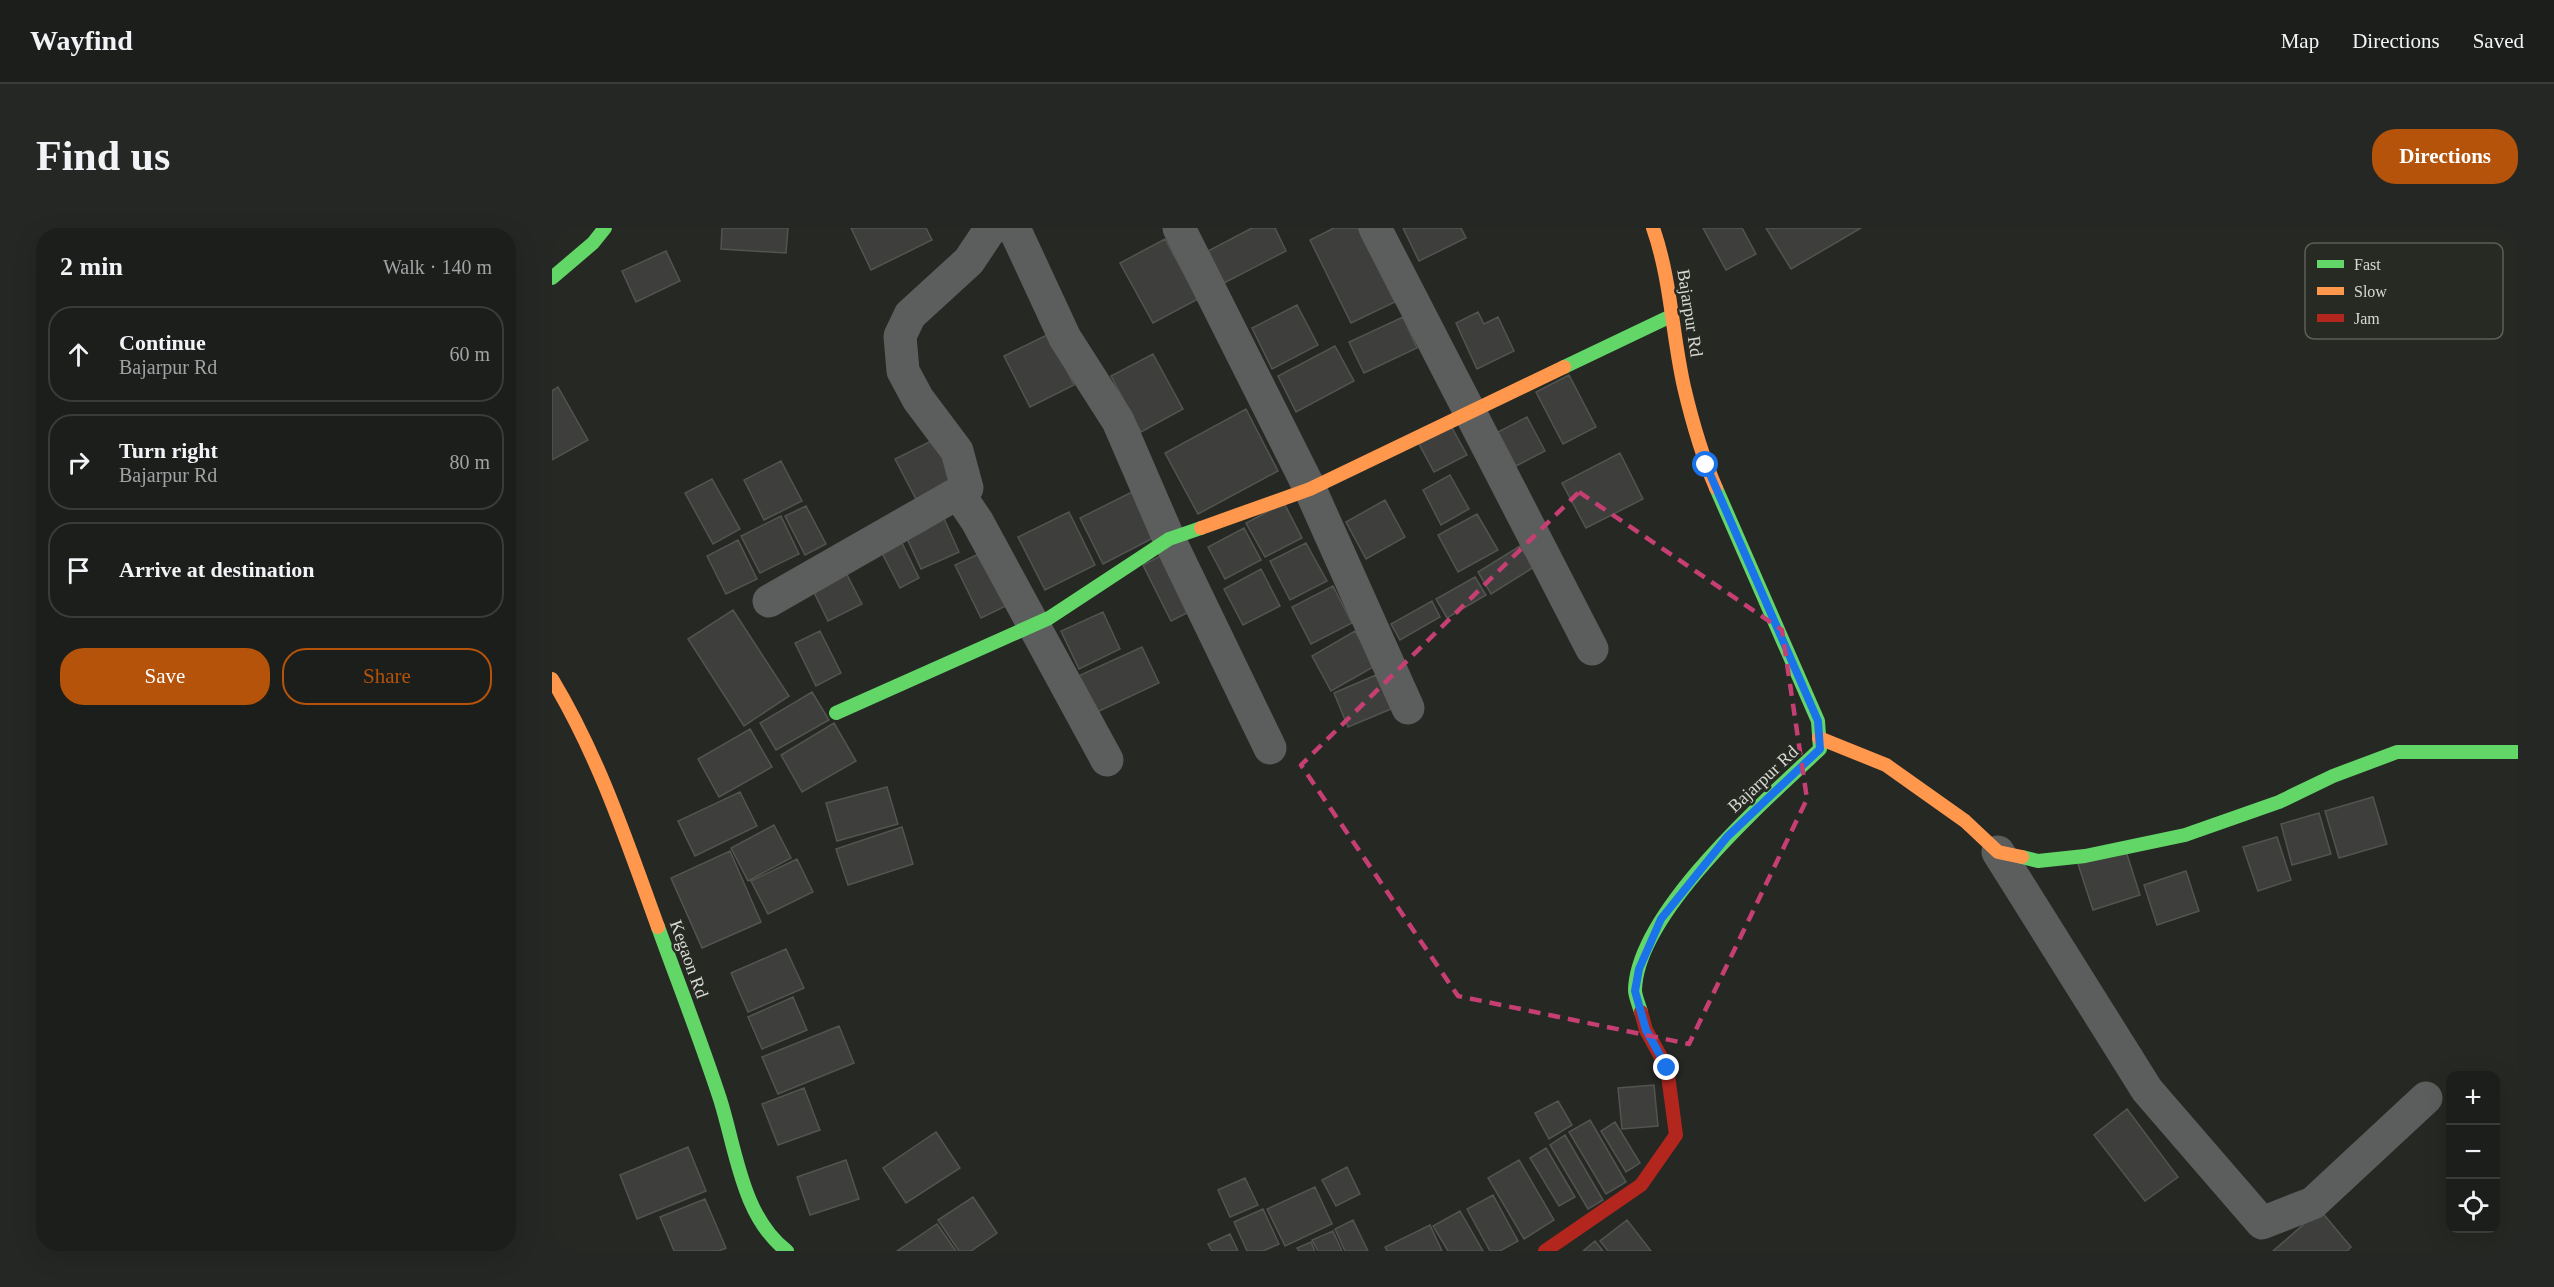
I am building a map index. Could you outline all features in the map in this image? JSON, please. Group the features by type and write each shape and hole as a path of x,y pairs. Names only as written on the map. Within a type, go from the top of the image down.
{"street":[{"path":"552,278 593,243 605,228"},
{"path":"769,600 967,488 957,451 918,399 903,370 900,336 910,315 969,261 991,228"},
{"path":"1014,228 1065,338 1118,421 1169,539 1270,748"},
{"path":"1179,228 1310,489 1408,708"},
{"path":"1375,228 1592,649"},
{"name":"Bajarpur Rd","path":"1545,1251 1641,1185 1676,1135 1667,1068 1646,1030 1635,991 1639,969 1661,919 1727,837 1820,749 1818,721 1706,465 1684,386 1662,253 1653,228"},
{"path":"836,713 1049,618 1169,539 1310,489 1671,316"},
{"path":"958,493 1107,759"},
{"name":"Kegaon Rd","path":"552,679 575,717 605,780 720,1099 743,1179 758,1215 779,1249"},
{"path":"1820,738 1886,765 1965,821 1998,852 2147,1089 2262,1223 2313,1203 2426,1098"},
{"path":"1998,852 2038,861 2085,856 2186,835 2279,802 2333,776 2397,752 2518,752"}],"highlighted area":[{"path":"1579,492 1782,630 1807,799 1689,1044 1458,996 1301,765"}],"building":[{"path":"722,228 788,228 786,253 721,249"},
{"path":"851,228 926,228 932,240 871,270"},
{"path":"1252,228 1275,228 1286,251 1224,283 1208,251"},
{"path":"1334,228 1358,228 1395,302 1351,323 1310,240"},
{"path":"1403,228 1461,228 1466,238 1419,261"},
{"path":"1703,228 1742,228 1756,254 1726,270"},
{"path":"1766,228 1861,228 1791,269"},
{"path":"1165,239 1198,299 1153,323 1120,263"},
{"path":"666,251 680,281 636,302 622,271"},
{"path":"1297,305 1318,345 1272,369 1252,328"},
{"path":"1478,312 1484,324 1498,317 1514,351 1477,369 1456,323"},
{"path":"1403,317 1417,348 1364,373 1349,342"},
{"path":"1049,334 1074,385 1030,407 1004,356"},
{"path":"1335,346 1354,381 1296,412 1278,376"},
{"path":"1153,354 1183,409 1141,432 1111,376"},
{"path":"1569,375 1596,427 1563,444 1536,392"},
{"path":"558,387 588,440 552,460 552,391"},
{"path":"1246,409 1278,471 1198,514 1165,453"},
{"path":"1527,417 1545,451 1516,466 1498,432"},
{"path":"1451,426 1467,455 1434,472 1419,444"},
{"path":"935,439 956,481 917,501 895,459"},
{"path":"1620,453 1643,499 1586,528 1562,483"},
{"path":"781,461 802,501 764,520 744,480"},
{"path":"1450,475 1469,509 1441,525 1423,490"},
{"path":"712,479 740,529 713,544 685,493"},
{"path":"1136,490 1159,535 1103,564 1080,518"},
{"path":"1385,500 1405,537 1366,559 1346,522"},
{"path":"1284,503 1302,538 1265,557 1246,523"},
{"path":"806,506 826,544 805,555 785,516"},
{"path":"1069,512 1095,565 1045,590 1018,537"},
{"path":"942,514 959,552 921,569 904,532"},
{"path":"1477,514 1498,550 1458,572 1438,535"},
{"path":"781,516 799,554 760,573 741,536"},
{"path":"1244,528 1261,560 1225,579 1208,547"},
{"path":"738,540 757,579 726,594 707,556"},
{"path":"902,543 919,578 900,588 882,553"},
{"path":"1306,543 1327,581 1290,600 1270,561"},
{"path":"1520,546 1534,567 1491,594 1478,572"},
{"path":"987,550 1012,603 981,618 955,565"},
{"path":"1166,553 1195,609 1171,621 1143,565"},
{"path":"842,565 862,604 828,621 809,582"},
{"path":"1261,569 1280,606 1243,625 1224,589"},
{"path":"1475,577 1486,595 1447,618 1436,599"},
{"path":"1333,586 1352,623 1311,644 1292,607"},
{"path":"1432,601 1440,617 1400,640 1391,624"},
{"path":"733,610 789,696 744,726 688,639"},
{"path":"1103,612 1120,649 1079,669 1061,631"},
{"path":"820,631 841,673 816,686 795,643"},
{"path":"1355,631 1375,666 1331,691 1312,656"},
{"path":"1142,647 1159,683 1093,714 1076,677"},
{"path":"1376,675 1391,709 1348,727 1334,693"},
{"path":"812,692 829,720 776,750 760,723"},
{"path":"834,723 856,761 802,792 781,755"},
{"path":"750,729 772,767 719,797 698,759"},
{"path":"887,787 898,824 837,841 826,803"},
{"path":"740,792 757,826 695,856 678,821"},
{"path":"2373,797 2387,844 2339,858 2325,811"},
{"path":"2319,813 2331,854 2292,865 2281,824"},
{"path":"774,825 791,858 748,881 731,848"},
{"path":"902,827 913,864 848,885 836,849"},
{"path":"2277,837 2291,880 2258,891 2243,847"},
{"path":"2125,848 2140,895 2093,910 2078,864"},
{"path":"730,851 761,922 702,948 671,878"},
{"path":"797,859 813,892 768,914 751,881"},
{"path":"2186,871 2199,911 2157,925 2144,885"},
{"path":"786,949 804,988 748,1012 731,973"},
{"path":"793,997 807,1030 762,1049 748,1017"},
{"path":"839,1026 854,1063 778,1094 762,1057"},
{"path":"1654,1085 1658,1126 1622,1129 1618,1088"},
{"path":"804,1088 820,1130 778,1145 762,1104"},
{"path":"1558,1101 1572,1125 1549,1139 1535,1113"},
{"path":"2127,1109 2178,1177 2145,1201 2094,1135"},
{"path":"1590,1120 1626,1182 1606,1194 1569,1132"},
{"path":"1615,1122 1640,1163 1626,1172 1601,1131"},
{"path":"936,1132 960,1168 906,1203 883,1168"},
{"path":"1565,1135 1603,1200 1588,1209 1550,1145"},
{"path":"688,1147 706,1191 637,1219 620,1175"},
{"path":"1546,1148 1575,1197 1559,1206 1530,1158"},
{"path":"846,1160 859,1199 810,1215 797,1177"},
{"path":"1519,1160 1554,1220 1524,1239 1488,1178"},
{"path":"1347,1167 1360,1194 1336,1206 1322,1180"},
{"path":"1245,1178 1258,1205 1230,1217 1218,1190"},
{"path":"1315,1187 1332,1224 1285,1246 1267,1209"},
{"path":"1493,1195 1518,1241 1500,1251 1490,1251 1467,1209"},
{"path":"973,1197 997,1233 971,1251 959,1251 938,1220"},
{"path":"705,1199 726,1248 719,1251 674,1251 660,1217"},
{"path":"1263,1209 1279,1244 1263,1251 1247,1251 1234,1222"},
{"path":"2320,1210 2351,1247 2347,1251 2273,1251"},
{"path":"1460,1211 1483,1251 1448,1251 1433,1226"},
{"path":"1353,1220 1368,1251 1345,1251 1335,1229"},
{"path":"1627,1220 1651,1251 1608,1251 1600,1241"},
{"path":"937,1224 956,1251 897,1251"},
{"path":"1430,1225 1442,1251 1387,1251 1385,1247"},
{"path":"1333,1231 1342,1251 1318,1251 1312,1240"},
{"path":"1230,1234 1238,1251 1212,1251 1208,1244"},
{"path":"1595,1241 1603,1251 1583,1251"},
{"path":"1311,1242 1315,1251 1299,1251 1297,1248"}],"traffic: fast":[{"path":"552,278 593,243 605,228"},
{"path":"1564,367 1671,316"},
{"path":"1641,1012 1635,990 1641,959 1657,927 1680,893 1738,827 1820,749 1818,721 1716,488"},
{"path":"836,713 1049,618 1169,539 1201,528"},
{"path":"2022,857 2038,861 2085,856 2185,835 2279,802 2333,776 2397,752 2518,752"},
{"path":"658,927 713,1077 750,1201 772,1237 787,1251"}],"traffic: slow":[{"path":"1653,228 1668,287 1687,400 1716,488"},
{"path":"1201,528 1310,489 1564,367"},
{"path":"552,679 598,769 658,927"},
{"path":"1819,738 1886,765 1965,821 1998,852 2022,857"}],"traffic: jam":[{"path":"1545,1251 1641,1185 1676,1135 1667,1068 1646,1030 1641,1012"}],"route":[{"path":"1667,1068 1646,1030 1635,991 1639,969 1661,919 1727,837 1820,749 1818,721 1706,465"}]}
